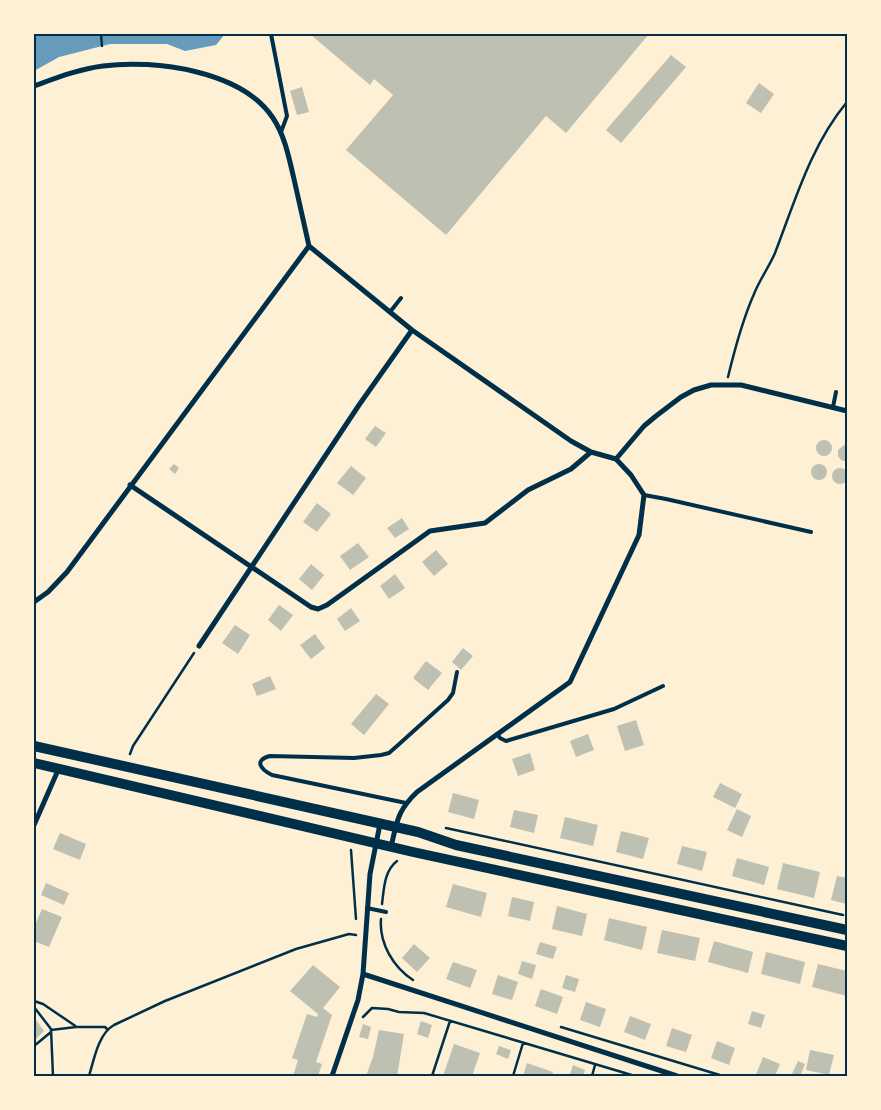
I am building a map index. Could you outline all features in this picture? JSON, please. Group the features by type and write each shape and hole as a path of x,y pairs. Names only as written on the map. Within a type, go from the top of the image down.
{"main road":[{"path":"34,746 418,832 456,845 847,930"},
{"path":"34,763 376,844 847,946"}],"street":[{"path":"34,86 102,66 137,64 188,70 227,81 240,88 263,105 281,132 289,158 308,246 412,330 552,428 591,452 616,460 631,475 644,495 639,535 570,682 421,789 406,803 399,815 392,847"},
{"path":"34,602 48,592 67,572 308,246"},
{"path":"199,646 412,330"},
{"path":"616,460 644,426 681,397 710,385 726,384 754,387 847,410"},
{"path":"130,485 251,568 311,607 318,609 327,605 430,531 485,523 528,490 571,469 591,452"},
{"path":"34,825 59,768"},
{"path":"332,1076 358,1000 364,974 370,874 380,824"},
{"path":"364,974 678,1076"}],"lane":[{"path":"271,34 287,116 281,132"},
{"path":"390,312 401,298"},
{"path":"833,407 836,392"},
{"path":"644,495 666,498 811,532"},
{"path":"406,803 272,775 264,771 260,766 261,761 264,757 270,756 370,757 389,753 448,700 453,693 457,672"},
{"path":"497,734 506,741 614,710 663,686"},
{"path":"367,908 384,911"}],"path":[{"path":"101,34 102,46"},
{"path":"726,384 738,332 754,292 773,258 807,167 835,116 847,102"},
{"path":"130,754 133,746 199,646"},
{"path":"439,826 847,916"},
{"path":"350,846 357,926"},
{"path":"399,860 390,868 387,875 381,924 387,951 401,970 414,980"},
{"path":"88,1076 107,1029 166,1001 296,949 349,934 357,935"},
{"path":"34,1002 43,1004 76,1027"},
{"path":"367,1003 372,1008 424,1013 450,1020 635,1076"},
{"path":"34,1007 51,1031 54,1076"},
{"path":"432,1076 450,1020"},
{"path":"553,1024 723,1076"},
{"path":"34,1046 51,1031 76,1027 105,1027 107,1029"},
{"path":"513,1076 523,1043"},
{"path":"592,1076 595,1065"}],"water":[{"path":"34,34 225,34 216,45 185,51 167,44 110,44 59,57 34,71"}],"building":[{"path":"310,34 649,34 566,133 546,116 446,235 346,150 393,95 374,79 370,85"},
{"path":"671,55 686,67 621,143 606,130"},
{"path":"759,83 774,94 761,113 746,103"},
{"path":"302,87 309,112 297,115 290,91"},
{"path":"375,426 386,433 376,447 365,439"},
{"path":"824,440 830,442 832,448 830,454 824,456 818,454 816,448 818,442"},
{"path":"847,445 847,462 841,460 838,456 838,450"},
{"path":"174,464 179,468 175,474 169,469"},
{"path":"816,464 822,464 827,469 825,478 816,480 811,475 811,469"},
{"path":"351,466 366,478 353,495 337,483"},
{"path":"840,468 846,470 848,476 846,482 840,484 834,482 832,476 834,470"},
{"path":"317,503 331,514 317,532 303,522"},
{"path":"402,518 409,529 395,538 387,528"},
{"path":"358,543 369,557 350,570 340,556"},
{"path":"436,550 448,564 434,576 422,562"},
{"path":"311,564 324,575 312,590 299,579"},
{"path":"395,574 405,588 389,599 380,586"},
{"path":"279,605 293,615 281,631 268,620"},
{"path":"351,608 360,621 345,631 337,619"},
{"path":"235,625 250,635 238,654 222,643"},
{"path":"315,634 325,648 311,659 300,645"},
{"path":"463,648 473,656 461,670 452,662"},
{"path":"426,661 442,673 428,690 413,678"},
{"path":"270,676 276,689 257,696 252,684"},
{"path":"376,694 389,704 364,735 351,724"},
{"path":"636,720 644,745 625,751 617,726"},
{"path":"588,734 594,750 576,757 570,741"},
{"path":"530,753 535,770 518,776 512,759"},
{"path":"720,783 742,794 735,808 713,797"},
{"path":"453,793 479,800 474,819 448,812"},
{"path":"737,809 751,816 742,837 727,830"},
{"path":"514,810 538,815 534,833 510,827"},
{"path":"565,817 598,825 593,846 560,838"},
{"path":"621,831 649,838 643,859 616,852"},
{"path":"60,833 86,844 80,860 53,849"},
{"path":"682,846 707,852 702,871 677,864"},
{"path":"737,858 769,867 764,885 732,876"},
{"path":"783,863 820,872 814,898 777,889"},
{"path":"837,876 847,878 847,904 831,900"},
{"path":"46,883 69,893 64,905 41,895"},
{"path":"453,884 487,893 481,917 446,907"},
{"path":"512,897 534,902 530,921 508,916"},
{"path":"557,906 587,914 582,936 552,929"},
{"path":"42,909 62,917 49,947 34,941 34,922 36,923"},
{"path":"609,918 647,927 642,950 604,940"},
{"path":"662,930 700,938 695,961 657,953"},
{"path":"714,941 753,952 748,973 708,962"},
{"path":"540,942 557,947 553,959 536,954"},
{"path":"414,944 430,958 417,972 402,958"},
{"path":"766,952 805,962 800,984 761,974"},
{"path":"522,961 536,965 532,979 518,974"},
{"path":"453,962 477,970 470,988 446,979"},
{"path":"818,964 847,971 847,996 812,987"},
{"path":"313,965 340,987 323,1008 332,1015 316,1062 322,1064 318,1076 293,1076 298,1060 292,1058 307,1014 317,1017 318,1014 290,991"},
{"path":"498,975 518,982 512,1000 492,994"},
{"path":"566,975 579,979 575,992 562,988"},
{"path":"541,989 563,997 557,1014 535,1006"},
{"path":"586,1002 606,1009 600,1027 580,1020"},
{"path":"752,1011 765,1015 761,1028 748,1024"},
{"path":"630,1016 651,1024 645,1040 624,1032"},
{"path":"34,1017 44,1031 34,1041"},
{"path":"421,1021 432,1025 428,1038 417,1034"},
{"path":"363,1024 371,1027 368,1039 359,1037"},
{"path":"672,1028 692,1035 686,1052 666,1046"},
{"path":"379,1030 404,1034 397,1076 366,1076 373,1057"},
{"path":"717,1041 735,1048 729,1065 711,1058"},
{"path":"454,1044 480,1053 472,1076 443,1076"},
{"path":"499,1046 511,1050 508,1059 496,1054"},
{"path":"810,1050 834,1055 829,1075 806,1070"},
{"path":"763,1057 780,1064 775,1076 756,1075"},
{"path":"798,1061 805,1064 800,1076 792,1074"},
{"path":"527,1063 553,1072 552,1076 523,1076"},
{"path":"573,1065 585,1070 583,1076 570,1074"}]}
